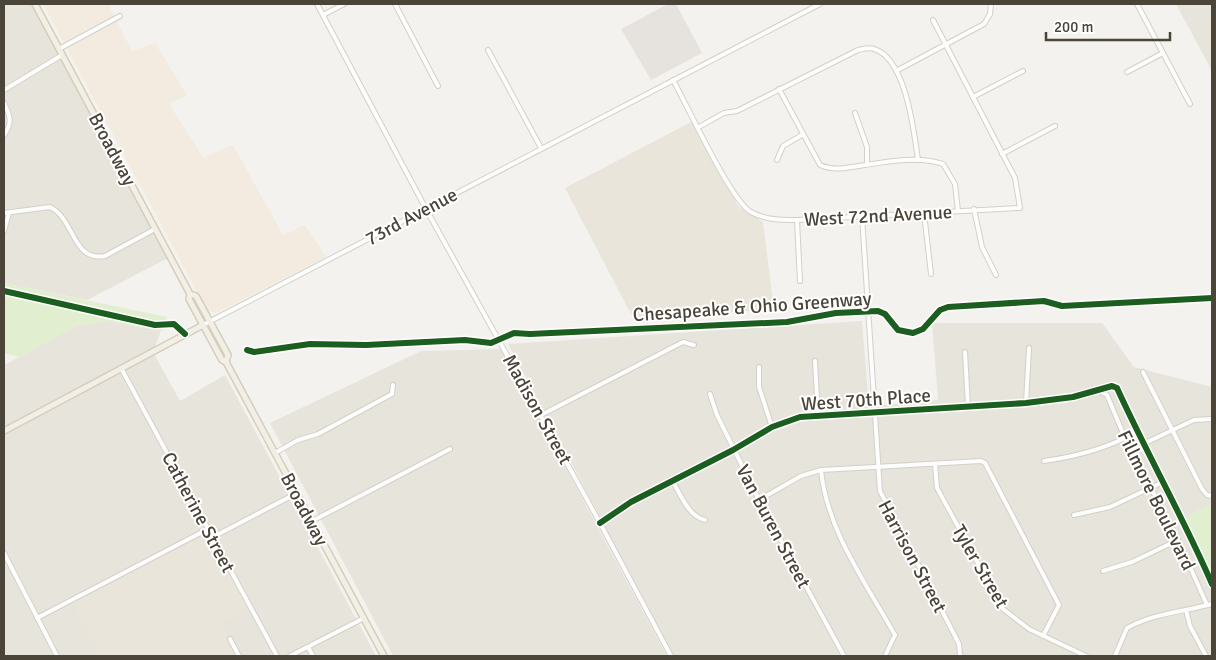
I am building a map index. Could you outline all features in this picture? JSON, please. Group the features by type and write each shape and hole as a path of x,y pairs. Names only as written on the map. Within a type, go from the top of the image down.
{"main road":[{"name":"Broadway","path":"35,4 190,294 189,299 222,360 226,362 384,656"},
{"name":"Broadway","path":"190,294 196,296 210,321 228,355 226,362"},
{"name":"73rd Avenue","path":"4,431 203,325"}],"street":[{"name":"Madison Street","path":"317,4 426,209 600,523 670,656"},
{"path":"323,14 344,4"},
{"path":"395,4 438,86"},
{"name":"73rd Avenue","path":"203,325 820,4"},
{"path":"896,71 984,24 990,14 991,4"},
{"path":"1137,4 1190,104"},
{"path":"59,49 120,16"},
{"path":"933,20 1002,154 1055,126"},
{"path":"673,80 699,127 858,50 873,48 886,55 896,71 907,96 912,114 918,160"},
{"path":"488,50 541,148"},
{"path":"1127,72 1163,52"},
{"path":"4,90 62,55"},
{"path":"973,98 1023,71"},
{"path":"779,89 802,135 820,165 833,170 866,164 918,160 943,164 956,184 958,211"},
{"path":"4,103 11,116 9,129 4,135"},
{"path":"855,113 867,148 866,164"},
{"name":"West 72nd Avenue","path":"699,127 732,192 740,203 751,212 777,220 1020,208 1014,178 1002,154"},
{"path":"777,160 783,146 802,135"},
{"path":"4,232 6,213 50,207 63,218 83,251 97,257 105,256 156,229"},
{"path":"974,210 982,247 996,275"},
{"path":"924,213 931,274"},
{"name":"Harrison Street","path":"862,216 873,413 880,491 886,508 954,634 960,655"},
{"path":"797,220 800,282"},
{"path":"541,416 683,342 694,345"},
{"path":"1026,403 1029,348"},
{"path":"965,352 968,407"},
{"path":"816,361 818,416"},
{"path":"759,367 759,387 762,402 772,427"},
{"name":"Catherine Street","path":"121,368 277,656"},
{"path":"1143,372 1202,489 1207,495 1212,496"},
{"path":"275,453 298,440 318,434 392,394 393,385"},
{"name":"Fillmore Boulevard","path":"1099,391 1112,386 1117,388 1143,444 1186,524 1212,584"},
{"name":"West 70th Place","path":"600,523 631,502 733,450 772,427 800,417 1026,403 1073,397 1099,391"},
{"name":"Fillmore Boulevard","path":"1099,391 1107,394 1125,438 1178,540 1207,605"},
{"name":"Van Buren Street","path":"710,394 733,450 844,656"},
{"path":"1143,444 1194,420 1212,419"},
{"path":"1044,461 1068,458 1102,449 1125,438"},
{"path":"312,521 450,449"},
{"path":"759,500 801,476 821,470 981,461 985,463 1059,605 1044,636"},
{"name":"Tyler Street","path":"935,464 937,488 1003,609 1012,618 1086,656"},
{"path":"821,470 823,493 831,520 895,635 893,644 885,656"},
{"path":"672,480 688,508 697,518 705,520"},
{"path":"1074,515 1110,507 1163,482"},
{"path":"212,537 297,493"},
{"path":"36,618 208,529"},
{"path":"1103,571 1132,562 1178,540"},
{"path":"4,552 57,656"},
{"path":"1115,656 1127,628 1162,613 1212,604"},
{"path":"1186,610 1190,626 1206,656"},
{"path":"290,656 364,618"},
{"path":"230,639 239,656"},
{"path":"308,647 313,656"}],"shaded area":[{"path":"4,4 35,4 170,257 87,300 4,283"},
{"path":"43,4 108,4 132,51 155,43 187,95 169,104 203,157 233,145 283,235 305,225 326,257 218,312 214,313 207,310"},
{"path":"668,4 676,4 702,53 651,80 621,29"},
{"path":"1176,4 1212,4 1212,71"},
{"path":"695,120 738,206 763,222 774,309 634,320 565,188"},
{"path":"108,321 142,328 162,328 153,352 180,401 225,375 376,656 4,656 4,365 76,326"},
{"path":"862,321 869,406 938,400 932,323 1102,323 1134,367 1212,387 1212,504 1185,518 1212,578 1212,656 674,656 508,344"},
{"path":"502,349 667,656 393,656 270,423 421,351"},
{"path":"208,531 249,608 221,622 239,656 100,656 72,603"}],"green space":[{"path":"4,283 167,317 162,328 142,328 108,321 76,326 19,357 4,353"},
{"path":"1212,504 1212,578 1185,518"}],"cycle path":[{"path":"4,291 155,325 174,324 185,334"},
{"name":"Chesapeake & Ohio Greenway","path":"247,350 254,352 310,344 366,345 465,340 491,343 514,333 530,334 787,322 836,313 878,311 885,314 898,330 913,333 923,329 940,310 948,307 1044,301 1062,306 1212,298"},
{"path":"600,523 631,502 733,450 772,427 800,417 1026,403 1073,397 1112,386 1117,388 1212,584"}]}
